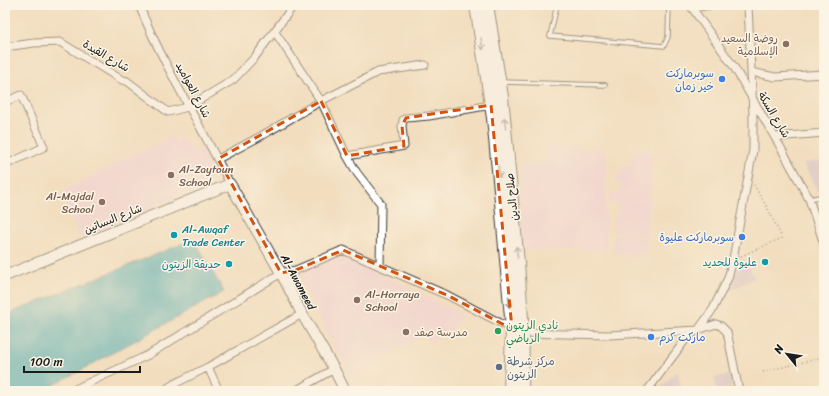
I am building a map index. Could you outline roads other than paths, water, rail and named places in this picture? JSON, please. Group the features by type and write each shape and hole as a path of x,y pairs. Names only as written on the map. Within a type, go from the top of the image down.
{"highway":[{"name":"صلاح الدين","path":"476,5 491,104 500,190 512,329 510,391"},
{"name":"صلاح الدين","path":"487,5 506,130 523,333 522,391"}],"main road":[{"name":"Al-Awameed","path":"230,184 281,272 302,314 345,391"},
{"name":"شارع البساتين","path":"5,276 230,184"}],"street":[{"name":"شارع العواميد","path":"140,5 152,36 188,107 218,159 230,184"},
{"path":"188,107 233,80 255,58 294,5"},
{"path":"691,6 710,5"},
{"path":"648,391 683,343 688,337 698,330 710,314 728,278 733,260 753,150 748,5"},
{"name":"شارع السكة","path":"691,6 734,67 775,138 809,199 824,244"},
{"path":"275,32 321,101 347,156 357,173 381,204 380,266"},
{"name":"شارع القيدة","path":"5,48 34,43 60,42 122,80 127,81 168,112 188,107"},
{"path":"218,159 321,101 378,72 425,65"},
{"path":"751,72 775,77 824,74"},
{"path":"5,102 21,95 44,147 5,165"},
{"path":"347,156 404,146 402,123 406,118 429,116 491,104"},
{"path":"775,138 824,133"},
{"path":"71,391 148,355 281,272 296,270 343,250 449,296 512,329 523,333 609,335 698,330 716,324 726,330 738,388"},
{"path":"163,391 302,314"},
{"path":"208,367 219,391"},
{"path":"295,391 334,369"}],"lane":[{"path":"557,5 550,36 664,46 668,37 669,5"},
{"path":"499,82 605,85"},
{"path":"809,199 824,196"}],"water":[{"path":"194,239 224,292 43,391 12,391 5,377 5,315"}],"place":[{"name":"روضة السعيد الإسلامية","path":"786,44"},
{"name":"سوبرماركت خير زمان","path":"722,79"},
{"name":"Al-Zaytoun School","path":"171,175"},
{"name":"Al-Majdal School","path":"102,202"},
{"name":"Al-Awqaf Trade Center","path":"174,235"},
{"name":"سوبرماركت عليوة","path":"742,237"},
{"name":"عليوة للحديد","path":"765,262"},
{"name":"حديقة الزيتون","path":"229,264"},
{"name":"Al-Horraya School","path":"357,300"},
{"name":"نادي الزيتون الرياضي","path":"498,331"},
{"name":"مدرسة صفد","path":"406,332"},
{"name":"ماركت كرم","path":"651,337"},
{"name":"مركز شرطة الزيتون","path":"499,367"}]}
